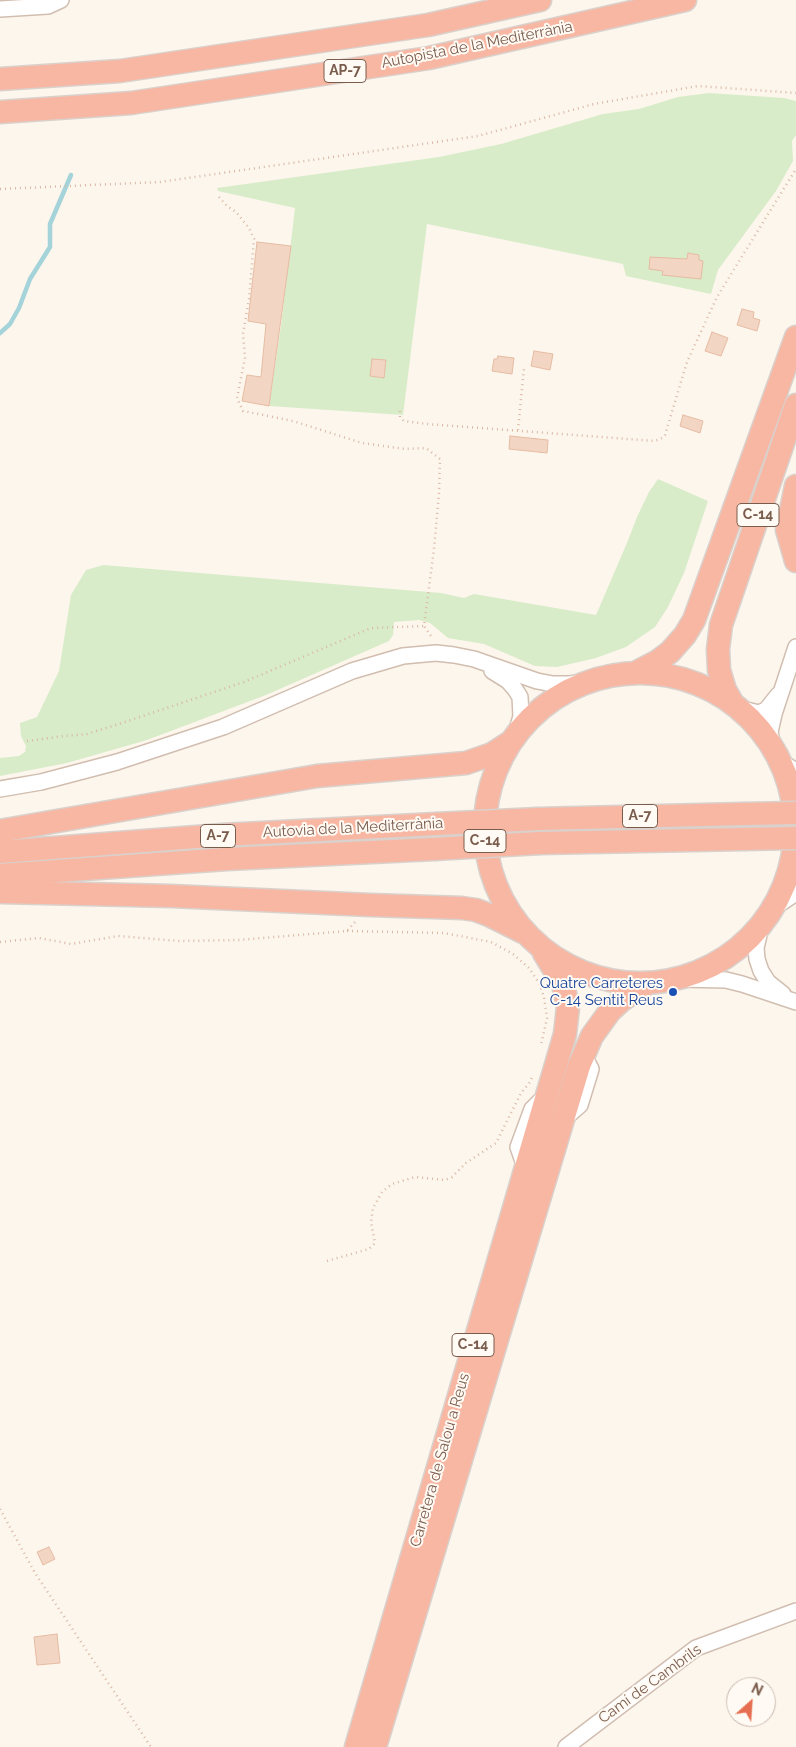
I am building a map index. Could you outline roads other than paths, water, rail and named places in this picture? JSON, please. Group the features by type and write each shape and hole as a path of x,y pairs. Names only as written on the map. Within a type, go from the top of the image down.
{"highway":[{"name":"Autopista de la Mediterrània","path":"0,79 120,71 428,25 540,0"},
{"name":"Autopista de la Mediterrània","path":"0,112 130,103 429,58 685,0"},
{"name":"C-14","path":"635,673 658,661 670,652 685,635 694,620 796,337"},
{"name":"C-14","path":"736,706 711,690 687,680 662,675 635,673 613,676 592,681 570,690 550,702 532,716 513,738 498,765 489,789 485,815 485,840 489,866 498,890 510,913 533,940 563,963 590,975 618,982 648,984 678,979 702,971 724,959 744,944 761,926 784,888 795,846 796,824 794,802 783,760 763,733 736,706 725,690 718,670 718,648 721,625 796,406"},
{"path":"796,486 787,530 796,561"},
{"path":"0,831 317,776 466,763 492,754 513,738"},
{"name":"Autovia de la Mediterrània","path":"0,852 222,836 538,819 796,813"},
{"name":"Autovia de la Mediterrània","path":"0,875 227,859 540,843 796,838"},
{"path":"0,892 170,896 462,908 476,910 489,915 533,940"},
{"name":"Carretera de Salou a Reus","path":"356,1747 565,1034 568,1007 563,984 553,966 533,940"},
{"name":"C-14","path":"375,1747 583,1054 592,1036 610,1011 622,1000 648,984"}],"street":[{"path":"0,9 48,6 61,0"},
{"path":"783,760 770,732 796,647"},
{"path":"0,789 41,782 117,762 223,727 352,671 403,656 436,653 474,659 552,684 592,681"},
{"path":"474,659 508,681 520,697 522,707 513,738"},
{"path":"736,706 759,713 766,710 784,686"},
{"path":"774,907 796,893"},
{"path":"761,926 756,948 761,971 768,982 792,1000"},
{"path":"678,979 726,980 792,1000"},
{"name":"Camí de Cambrils","path":"566,1747 696,1648 796,1611"}],"waterway":[{"path":"0,333 10,324 19,308 30,279 50,247 50,224 71,175"}],"place":[{"name":"Quatre Carreteres C-14 Sentit Reus","path":"673,992"}]}
